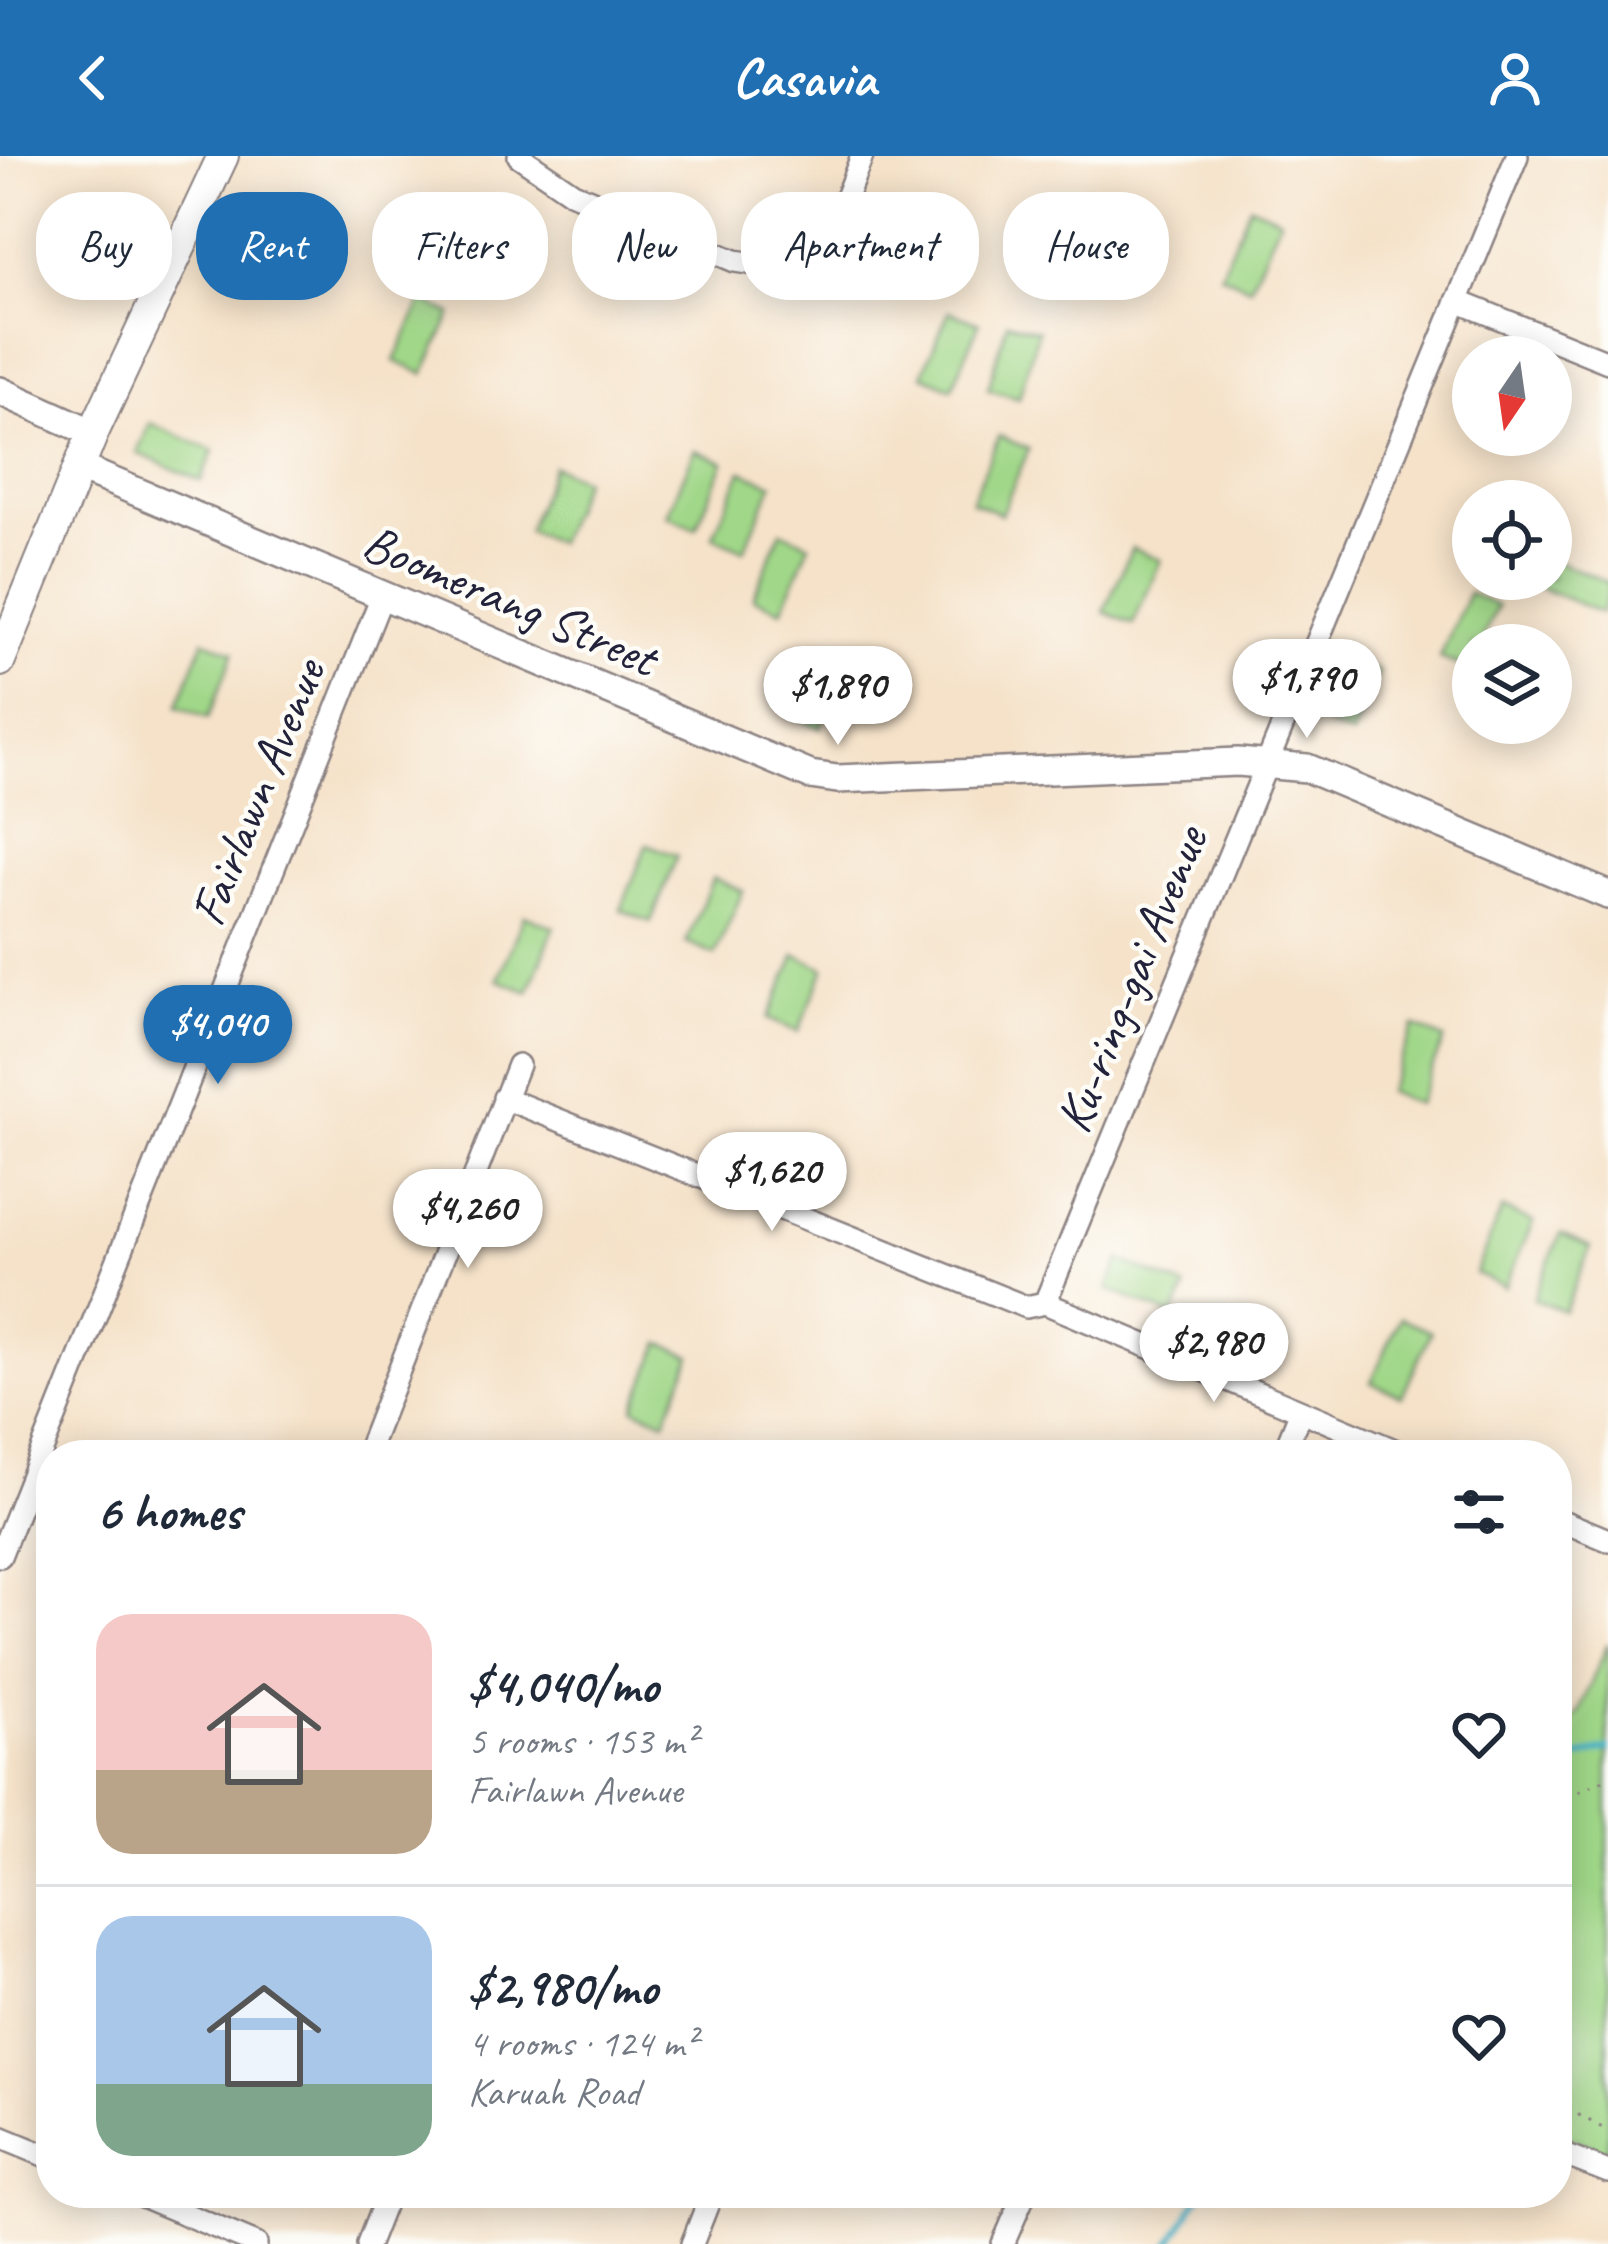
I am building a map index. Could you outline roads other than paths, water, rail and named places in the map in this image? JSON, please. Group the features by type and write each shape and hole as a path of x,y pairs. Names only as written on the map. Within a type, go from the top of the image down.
{"main road":[{"path":"0,662 78,467 223,156"}],"street":[{"path":"519,156 573,193 734,261 768,266 799,259 821,238 840,213 862,156"},
{"name":"Ku-ring-gai Avenue","path":"1045,1303 1517,156"},
{"path":"1457,301 1608,362"},
{"path":"0,391 93,433"},
{"name":"Boomerang Street","path":"78,467 810,775 837,779 1267,763 1307,768 1608,895"},
{"name":"Fairlawn Avenue","path":"53,1440 382,596"},
{"path":"372,1440 518,1065"},
{"path":"504,1098 1026,1307 1045,1303 1370,1440"},
{"path":"1289,1440 1301,1411"},
{"name":"Fairlawn Avenue","path":"0,1556 36,1479"},
{"path":"1572,1525 1608,1540"},
{"path":"0,2137 36,2152"},
{"path":"1572,2158 1608,2172"},
{"path":"170,2208 256,2244"},
{"path":"368,2244 382,2208"},
{"path":"692,2244 706,2208"},
{"path":"1003,2244 1019,2208"}],"waterway":[{"path":"1572,1760 1608,1749"},
{"path":"1170,2244 1193,2208"}]}
